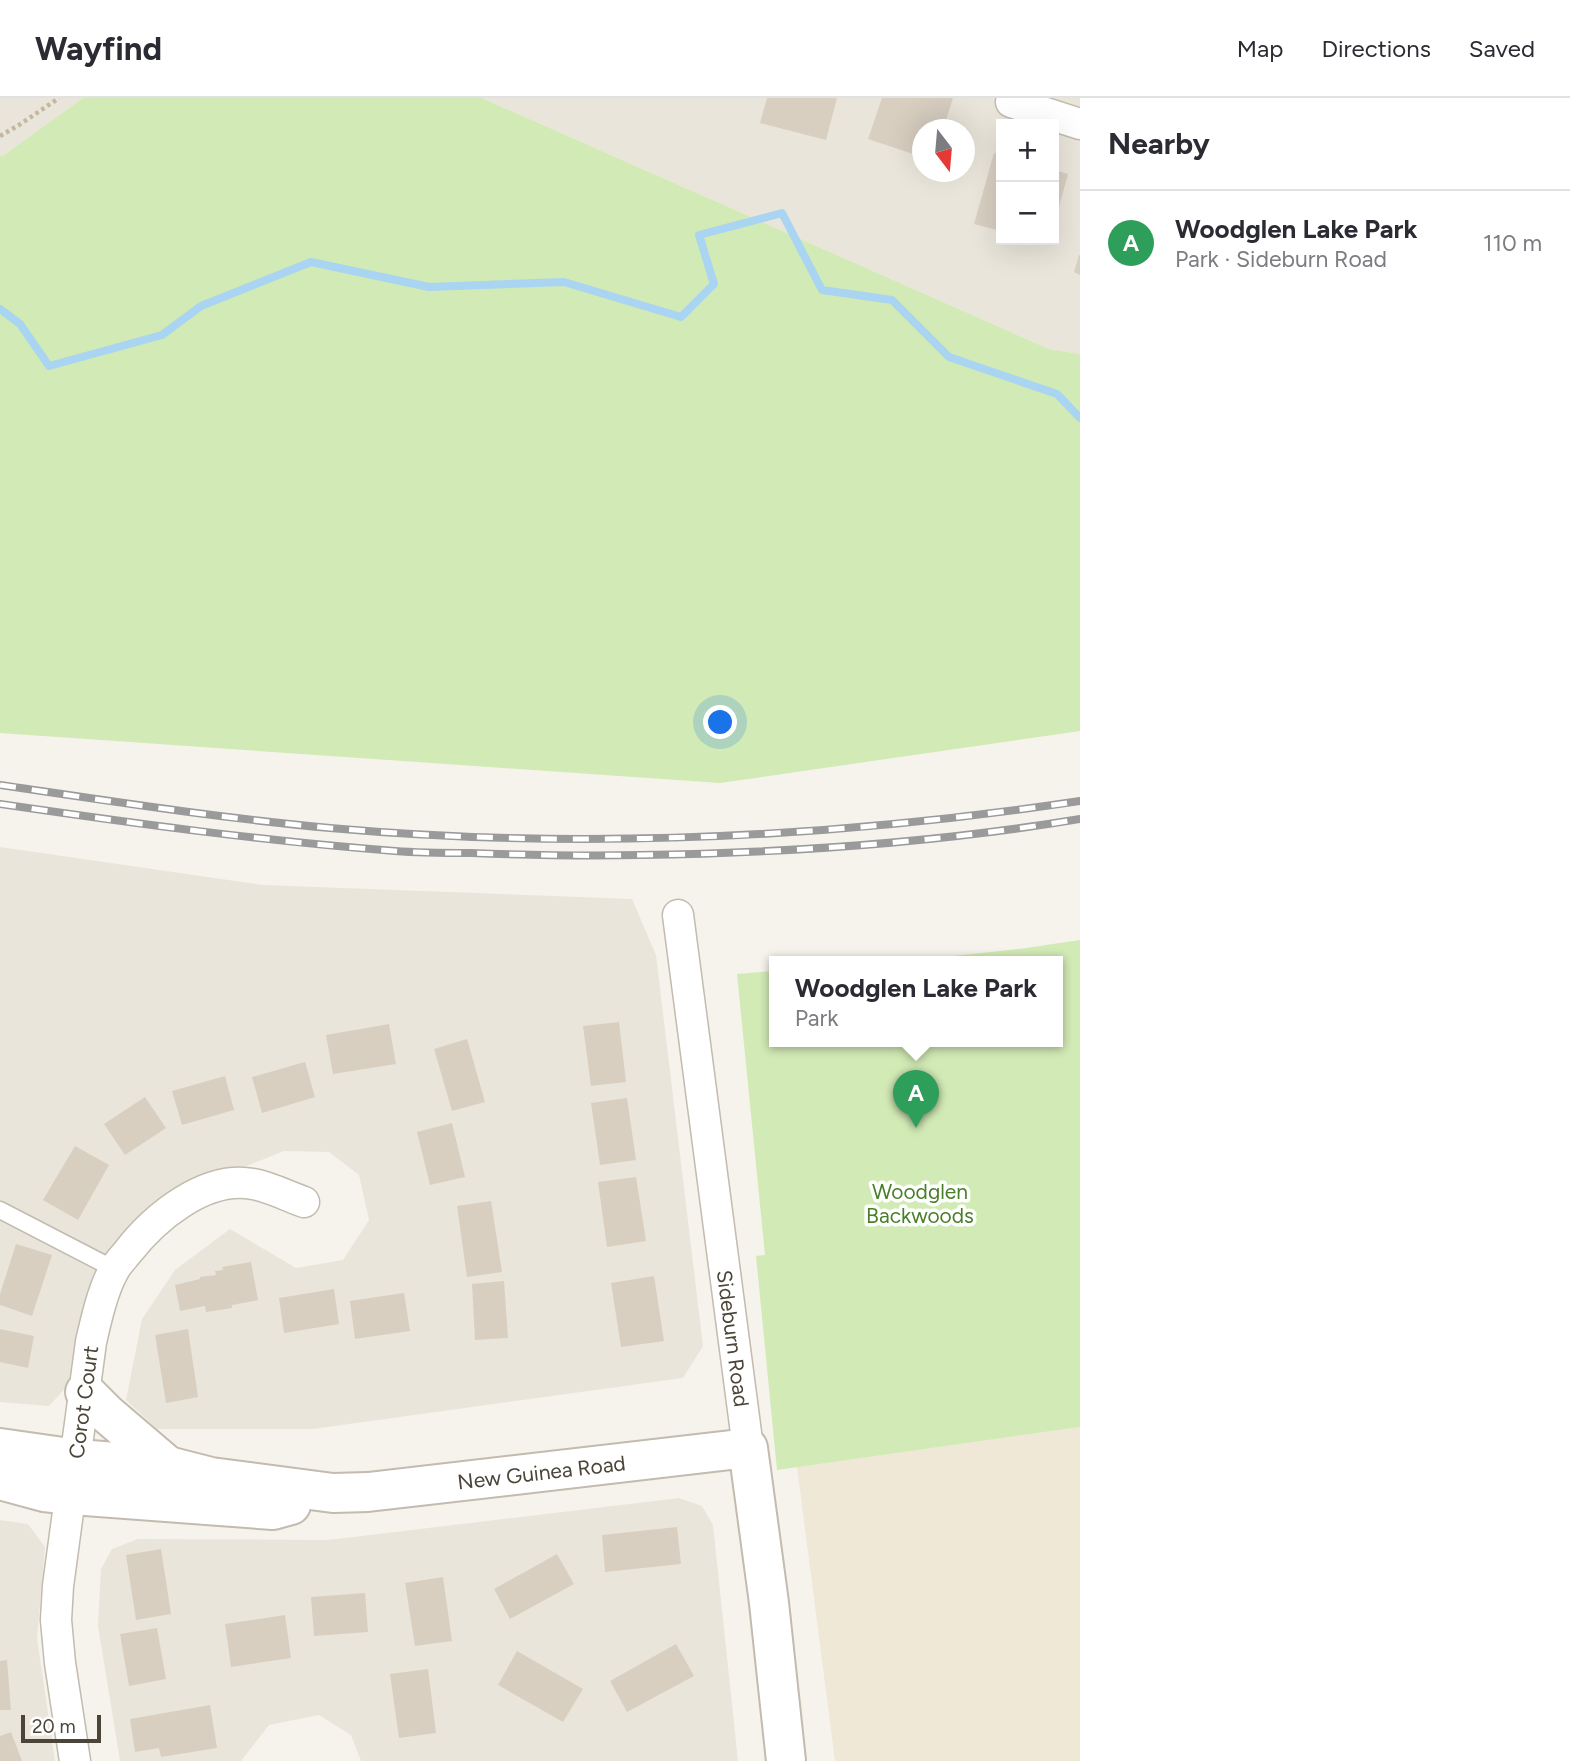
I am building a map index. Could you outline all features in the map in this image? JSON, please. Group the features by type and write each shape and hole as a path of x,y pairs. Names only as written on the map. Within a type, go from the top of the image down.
{"street":[{"path":"1012,98 1011,102 1080,124"},
{"name":"Sideburn Road","path":"678,915 769,1603 786,1761"},
{"name":"Corot Court","path":"75,1761 60,1663 56,1620 58,1586 92,1342 97,1316 114,1269 142,1233 174,1207 212,1187 226,1183 253,1184 304,1202"},
{"path":"85,1392 168,1466"},
{"name":"New Guinea Road","path":"0,1448 74,1477 272,1510 333,1493"},
{"name":"New Guinea Road","path":"0,1480 44,1492 74,1477 168,1466 211,1477 333,1493 368,1492 748,1448"}],"lane":[{"path":"0,1210 114,1269"}],"path":[{"path":"0,135 59,98"}],"shaded area":[{"path":"0,98 83,98 0,156"},
{"path":"482,98 1080,98 1080,354 1049,349"},
{"path":"0,847 263,885 632,899 656,955 703,1346 683,1378 313,1429 157,1429 126,1400 142,1319 175,1270 230,1229 296,1268 343,1260 369,1220 359,1175 329,1152 284,1151 167,1198 97,1276 67,1386 49,1406 0,1402"},
{"path":"1080,1427 1080,1761 835,1761 797,1467"},
{"path":"679,1498 702,1506 713,1525 738,1761 361,1761 351,1735 319,1715 269,1725 241,1761 120,1761 98,1626 101,1569 112,1549 138,1539 328,1540"},
{"path":"0,1520 28,1524 45,1547 37,1638 55,1761 0,1761"}],"green space":[{"path":"83,98 482,98 1049,349 1080,354 1080,731 720,783 0,733 0,156"},
{"name":"Woodglen Backwoods","path":"1080,940 1080,1427 777,1470 756,1256 765,1255 737,974 769,971 769,1047 1063,1047 1063,956 954,956"}],"building":[{"path":"767,98 837,98 826,140 760,123"},
{"path":"882,98 953,98 946,119 912,119 912,154 868,139"},
{"path":"994,153 996,154 996,230 974,224"},
{"path":"1059,171 1068,174 1059,207"},
{"path":"1080,255 1080,275 1074,272"},
{"path":"619,1022 626,1082 591,1086 583,1026"},
{"path":"389,1024 396,1064 333,1074 326,1035"},
{"path":"467,1039 485,1102 452,1111 434,1049"},
{"path":"305,1062 315,1097 262,1113 252,1077"},
{"path":"225,1076 234,1110 182,1125 172,1091"},
{"path":"145,1097 166,1128 125,1155 104,1124"},
{"path":"627,1098 636,1160 600,1165 591,1103"},
{"path":"452,1123 465,1177 430,1185 417,1132"},
{"path":"75,1146 109,1165 78,1220 43,1200"},
{"path":"636,1177 646,1241 607,1247 598,1182"},
{"path":"491,1201 502,1272 467,1277 457,1206"},
{"path":"16,1244 52,1255 32,1316 0,1305 0,1294"},
{"path":"251,1262 258,1300 206,1312 205,1306 180,1311 175,1285 216,1275 215,1271 223,1270 222,1267"},
{"path":"654,1276 664,1341 621,1347 611,1283"},
{"path":"504,1281 508,1338 475,1340 472,1284"},
{"path":"334,1289 339,1324 284,1333 279,1298"},
{"path":"404,1293 410,1331 355,1339 350,1301"},
{"path":"0,1329 34,1336 28,1368 0,1362"},
{"path":"188,1329 198,1397 166,1403 155,1335"},
{"path":"677,1527 681,1564 605,1572 602,1535"},
{"path":"161,1549 171,1614 136,1620 126,1555"},
{"path":"557,1554 574,1584 510,1619 494,1589"},
{"path":"443,1577 452,1641 415,1646 405,1583"},
{"path":"365,1593 368,1632 314,1636 311,1597"},
{"path":"285,1615 291,1658 231,1667 225,1624"},
{"path":"157,1628 166,1679 129,1686 120,1634"},
{"path":"676,1644 694,1676 627,1712 610,1681"},
{"path":"517,1651 583,1689 563,1722 498,1685"},
{"path":"7,1660 11,1710 0,1710 0,1661"},
{"path":"428,1669 436,1733 399,1738 390,1674"},
{"path":"210,1705 217,1748 161,1757 159,1748 135,1752 130,1719"},
{"path":"11,1732 22,1761 0,1761 0,1736"}],"waterway":[{"path":"0,309 20,324 49,366 162,335 201,306 311,262 429,287 564,282 681,317 714,284 699,235 782,213 822,290 892,300 949,357 1057,394 1080,418"}],"railway":[{"path":"0,785 288,824 424,835 518,838 612,839 800,832 987,814 1080,801"},
{"path":"0,804 197,831 346,847 414,852 556,855 695,854 806,849 971,834 1080,819"}],"place":[{"name":"Woodglen Lake Park","path":"916,1128"}]}
